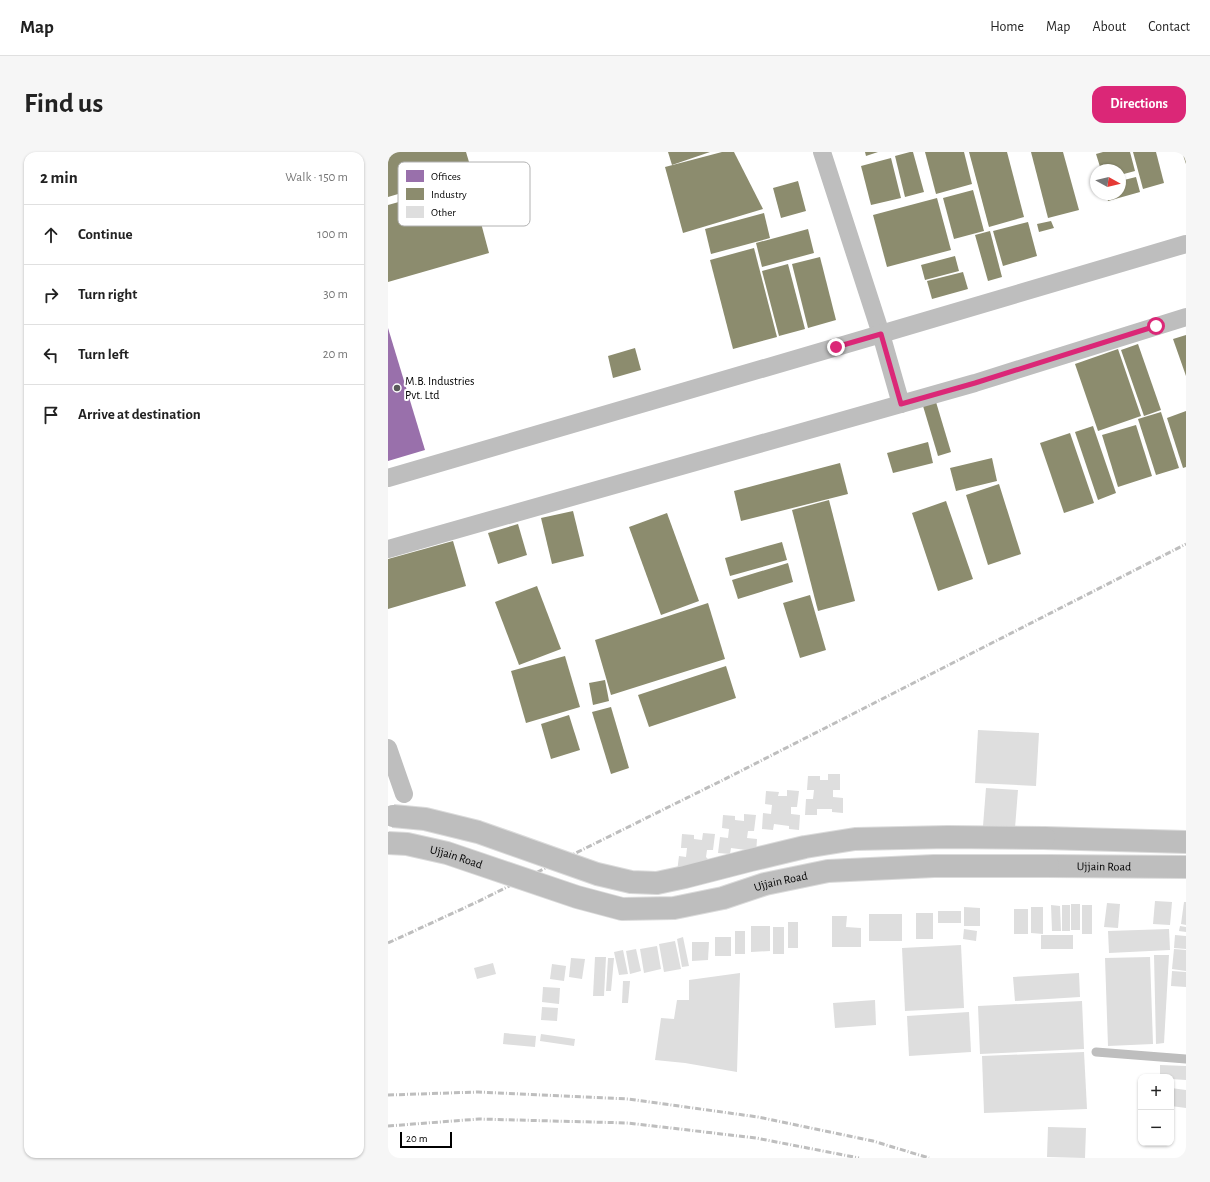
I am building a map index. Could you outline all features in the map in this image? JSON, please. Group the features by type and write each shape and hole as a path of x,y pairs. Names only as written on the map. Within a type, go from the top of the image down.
{"main road":[{"path":"388,816 425,819 478,832 597,874 631,882 657,882 685,877 805,847 855,839 948,837 1186,842"},
{"name":"Ujjain Road","path":"388,843 406,844 447,853 577,897 622,910 674,908 723,898 765,884 828,871 934,866 1186,867"}],"street":[{"path":"822,152 881,334 901,404"},
{"path":"388,478 1186,244"},
{"path":"388,549 975,383 1186,317"},
{"path":"388,748 404,794"}],"lane":[{"path":"1096,1052 1186,1058"}],"building: Offices":[{"name":"M.B. Industries Pvt. Ltd","path":"388,328 425,450 388,461"}],"building: Industry":[{"path":"388,152 466,152 469,162 398,162 398,194 388,197"},
{"path":"668,152 710,152 672,165"},
{"path":"722,152 734,152 763,209 683,233 665,167"},
{"path":"865,152 878,152 866,156"},
{"path":"913,152 924,192 905,197 895,156"},
{"path":"925,152 964,152 972,184 936,194"},
{"path":"969,152 1007,152 1024,217 989,227"},
{"path":"1031,152 1063,152 1079,210 1048,218"},
{"path":"1103,152 1130,152 1135,171 1126,173 1126,164 1099,164 1096,154"},
{"path":"1133,152 1156,152 1164,183 1143,189"},
{"path":"1182,152 1186,152 1186,164"},
{"path":"891,158 901,198 871,205 861,166"},
{"path":"1136,177 1140,192 1126,196 1126,180"},
{"path":"798,181 806,211 781,218 773,188"},
{"path":"973,190 984,231 954,239 943,198"},
{"path":"937,198 951,250 887,267 873,215"},
{"path":"398,202 398,226 482,226 489,253 388,282 388,205"},
{"path":"764,213 770,238 711,254 705,229"},
{"path":"1051,221 1054,228 1039,232 1037,224"},
{"path":"1028,222 1037,256 1003,266 993,231"},
{"path":"808,229 814,253 762,267 756,243"},
{"path":"990,231 1002,277 988,281 975,235"},
{"path":"754,248 777,337 733,349 710,260"},
{"path":"955,256 959,271 925,280 921,265"},
{"path":"820,257 836,320 808,328 792,264"},
{"path":"788,264 805,329 779,336 762,271"},
{"path":"963,272 968,289 932,299 927,281"},
{"path":"1186,335 1186,376 1173,339"},
{"path":"1138,344 1161,410 1144,416 1121,350"},
{"path":"635,348 641,370 613,378 608,356"},
{"path":"1118,349 1141,416 1098,431 1075,364"},
{"path":"936,402 951,452 938,456 923,406"},
{"path":"1186,411 1186,467 1183,468 1167,418"},
{"path":"1161,412 1179,468 1156,475 1138,419"},
{"path":"1136,425 1152,476 1118,487 1102,435"},
{"path":"1093,426 1116,493 1098,500 1075,432"},
{"path":"1070,433 1094,503 1064,513 1040,443"},
{"path":"928,442 933,463 893,473 887,453"},
{"path":"992,458 997,481 956,491 950,468"},
{"path":"840,463 848,494 741,521 734,491"},
{"path":"999,484 1021,554 988,565 966,495"},
{"path":"829,500 855,601 818,611 792,510"},
{"path":"946,501 973,579 938,591 912,513"},
{"path":"573,511 584,556 552,564 541,518"},
{"path":"667,513 699,601 661,615 629,527"},
{"path":"518,524 527,555 498,564 488,533"},
{"path":"453,541 466,586 388,609 388,559"},
{"path":"782,542 787,560 730,576 725,558"},
{"path":"788,563 793,582 738,599 732,580"},
{"path":"537,586 561,649 519,665 495,602"},
{"path":"810,595 826,650 800,658 783,603"},
{"path":"708,603 725,659 611,695 595,640"},
{"path":"565,656 580,707 526,723 511,671"},
{"path":"726,666 736,698 649,727 638,695"},
{"path":"605,680 609,701 593,705 589,683"},
{"path":"611,707 629,768 611,774 592,712"},
{"path":"569,715 580,750 551,759 541,724"}],"building: Other":[{"path":"978,730 1039,733 1036,786 975,783"},
{"path":"828,774 840,774 840,790 833,790 833,797 843,798 843,813 832,812 832,809 817,809 817,815 805,815 806,799 813,799 814,790 807,790 808,776 820,776 820,780 828,780"},
{"path":"986,788 1018,790 1015,828 983,826"},
{"path":"787,790 799,791 797,807 791,807 791,814 800,815 799,830 789,829 789,826 774,824 773,830 762,829 763,813 771,814 772,805 765,804 766,791 779,792 778,796 787,796"},
{"path":"744,814 756,815 754,831 748,831 747,838 757,839 756,854 745,853 746,850 731,848 730,854 718,853 720,837 728,838 729,829 722,828 723,815 735,816 735,820 744,821"},
{"path":"703,833 715,834 713,850 707,850 706,857 709,860 677,872 679,856 686,857 687,848 681,848 682,834 694,835 694,839 702,840"},
{"path":"1155,901 1172,902 1170,925 1153,924"},
{"path":"1184,902 1186,902 1186,925 1181,924"},
{"path":"1107,903 1120,904 1118,928 1104,927"},
{"path":"1071,904 1080,904 1080,930 1071,930"},
{"path":"1051,905 1060,906 1061,931 1052,931"},
{"path":"1062,905 1070,905 1070,931 1062,931"},
{"path":"1082,905 1092,905 1092,934 1082,934"},
{"path":"964,907 980,908 980,926 964,926"},
{"path":"1031,907 1043,907 1043,934 1031,933"},
{"path":"1014,909 1028,909 1028,934 1014,934"},
{"path":"938,911 961,911 961,923 938,923"},
{"path":"916,913 933,913 933,939 916,939"},
{"path":"869,914 902,914 902,941 869,941"},
{"path":"832,916 847,916 846,927 861,928 861,947 832,947"},
{"path":"788,922 798,922 798,948 788,948"},
{"path":"751,926 770,926 770,951 751,952"},
{"path":"1180,926 1186,927 1186,932 1179,931"},
{"path":"773,927 784,927 784,954 773,954"},
{"path":"964,929 977,931 976,941 963,939"},
{"path":"1169,929 1170,950 1109,953 1108,931"},
{"path":"735,931 745,931 745,954 735,954"},
{"path":"1041,935 1073,935 1073,949 1041,949"},
{"path":"1175,935 1186,936 1186,949 1174,948"},
{"path":"683,937 689,966 682,967 677,939"},
{"path":"715,937 731,937 731,956 715,956"},
{"path":"675,941 681,969 664,972 659,944"},
{"path":"692,942 709,942 708,960 692,961"},
{"path":"961,945 964,1008 905,1011 902,948"},
{"path":"657,946 661,969 644,973 640,949"},
{"path":"636,949 641,971 630,974 626,951"},
{"path":"1174,949 1186,950 1186,971 1172,969"},
{"path":"623,950 628,974 619,975 614,952"},
{"path":"1154,955 1169,955 1164,1043 1156,1044"},
{"path":"595,957 606,957 604,996 593,996"},
{"path":"1150,957 1153,1044 1108,1046 1105,958"},
{"path":"571,958 585,959 582,979 569,977"},
{"path":"608,958 614,958 611,991 606,991"},
{"path":"493,963 496,974 477,979 474,968"},
{"path":"552,964 566,966 564,981 550,979"},
{"path":"1172,971 1186,972 1186,987 1171,986"},
{"path":"740,973 737,1072 685,1063 655,1060 661,1018 674,1019 677,1000 689,1000 689,980"},
{"path":"1079,973 1080,997 1015,1001 1013,977"},
{"path":"623,981 630,981 628,1003 622,1003"},
{"path":"543,987 560,988 559,1004 542,1002"},
{"path":"875,1000 876,1025 835,1028 833,1003"},
{"path":"1082,1001 1084,1049 980,1054 978,1006"},
{"path":"542,1007 558,1008 557,1021 541,1020"},
{"path":"969,1012 971,1052 909,1056 907,1016"},
{"path":"504,1033 536,1036 535,1047 503,1044"},
{"path":"541,1034 575,1039 574,1046 540,1041"},
{"path":"1084,1052 1087,1109 984,1113 982,1056"},
{"path":"1160,1065 1186,1066 1186,1080 1174,1079 1174,1074 1160,1074"},
{"path":"1174,1088 1186,1090 1186,1108 1174,1106"},
{"path":"1048,1127 1086,1128 1085,1158 1047,1157"}],"railway":[{"path":"388,943 477,902 733,775 1186,544"},
{"path":"388,1095 478,1092 628,1099 758,1117 873,1141 929,1158"},
{"path":"388,1126 479,1119 628,1123 756,1138 859,1158"}],"place":[{"name":"M.B. Industries Pvt. Ltd","path":"397,388"}],"route":[{"path":"836,347 881,334 901,404 975,383 1156,326"}]}
